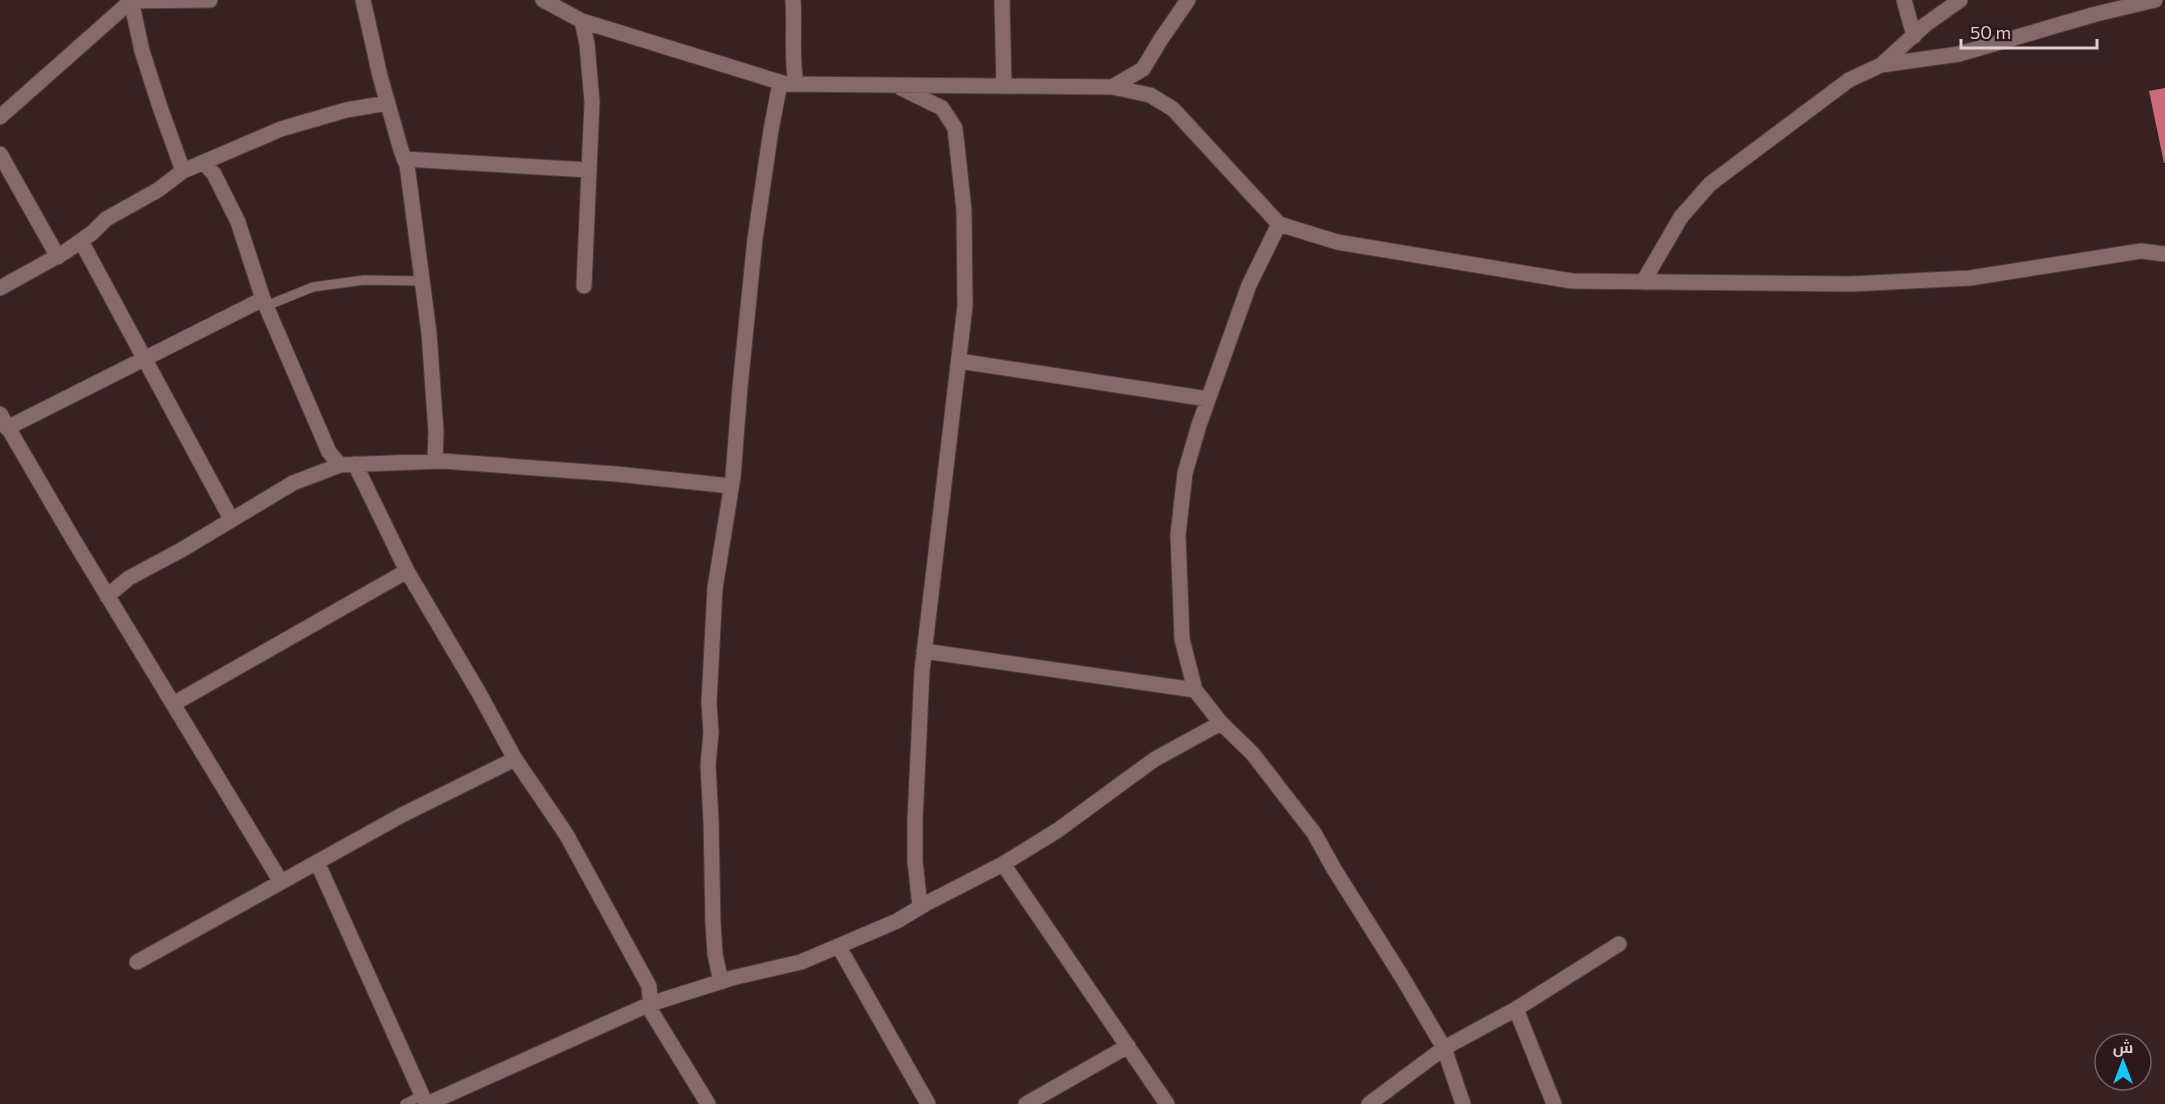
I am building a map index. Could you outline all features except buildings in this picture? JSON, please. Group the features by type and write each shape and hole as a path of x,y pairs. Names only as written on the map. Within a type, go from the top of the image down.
{"street":[{"path":"0,117 131,1 210,0"},
{"path":"363,0 380,76 409,174 434,394 435,461"},
{"path":"543,0 582,21 788,84 1112,87 1150,95 1173,109 1279,224 1337,242 1572,281 1851,284 1970,278 2140,250 2165,254"},
{"path":"721,981 715,954 713,923 708,765 716,588 731,486 755,239 771,130 788,84 792,66 795,30 793,0"},
{"path":"1002,0 1004,86"},
{"path":"1112,87 1143,69 1188,0"},
{"path":"1904,0 1914,36"},
{"path":"1643,282 1681,217 1710,184 1849,80 1881,65 1960,0"},
{"path":"1881,65 1959,54 2096,14 2155,0"},
{"path":"131,1 142,51 183,171"},
{"path":"582,21 587,44 592,102 584,286"},
{"path":"896,85 942,108 955,128 964,210 964,306 924,651 915,820 915,861 920,907"},
{"path":"0,288 58,257 81,242 106,219 158,190 183,171 281,129 346,110 388,103"},
{"path":"0,154 58,257"},
{"path":"404,159 589,170"},
{"path":"204,163 214,174 238,222 265,303 329,452 347,464 515,759 566,834 648,986 651,1011 708,1104"},
{"path":"1279,224 1249,285 1208,399 1185,473 1178,535 1182,639 1195,690 1221,723 1252,753 1314,833 1444,1048 1463,1104"},
{"path":"81,242 231,519"},
{"path":"265,303 3,421 281,882"},
{"path":"958,361 1208,399"},
{"path":"107,596 129,578 183,549 293,483 347,464 435,461 587,472 731,486"},
{"path":"173,704 407,571"},
{"path":"924,651 1195,690"},
{"path":"317,862 425,1101 651,1004 721,981 801,962 897,921 1003,864 1058,830 1155,759 1221,723"},
{"path":"137,962 402,815 515,759"},
{"path":"1003,864 1167,1104"},
{"path":"1369,1104 1444,1048 1516,1009 1619,944"},
{"path":"839,947 928,1104"},
{"path":"1516,1009 1554,1104"},
{"path":"1026,1104 1128,1046"}],"lane":[{"path":"265,303 313,287 364,280 422,281"},
{"path":"405,1104 425,1101"}]}
